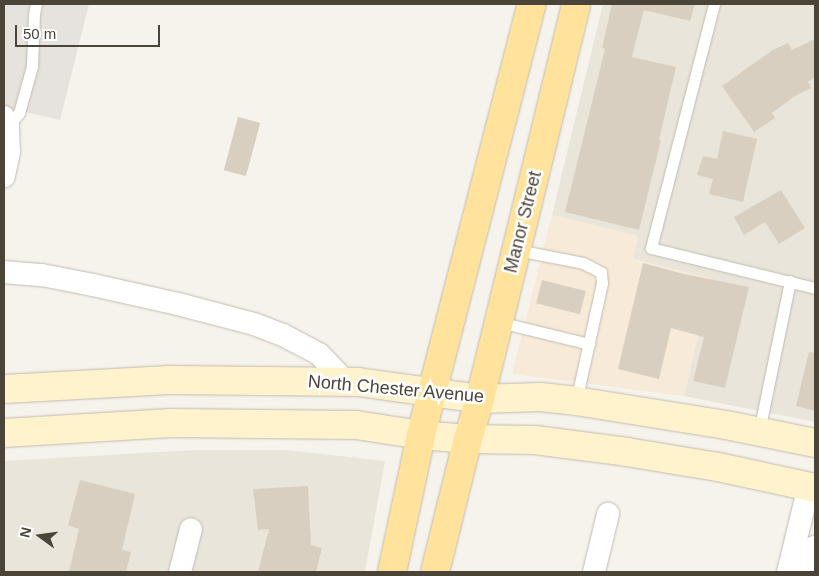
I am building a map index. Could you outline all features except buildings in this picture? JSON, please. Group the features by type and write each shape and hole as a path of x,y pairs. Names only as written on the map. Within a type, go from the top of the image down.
{"main road":[{"path":"392,572 421,435 532,4"},
{"name":"Manor Street","path":"436,572 517,250 576,4"},
{"name":"North Chester Avenue","path":"4,389 170,380 346,382 480,399 540,396 759,431 815,443"},
{"path":"4,433 171,423 356,425 421,435 468,439 535,440 618,451 718,467 812,487"}],"street":[{"path":"4,176 9,152 6,121"},
{"path":"4,272 42,275 93,285 178,304 254,324 283,335 319,354 346,382"},
{"path":"788,572 812,487"},
{"path":"594,572 608,514"},
{"path":"180,572 192,529"},
{"path":"809,572 815,547"}],"lane":[{"path":"6,121 19,113 32,66 36,4"},
{"path":"714,4 652,248 815,288"},
{"path":"517,250 583,263 601,272 602,283 576,401"},
{"path":"759,431 790,281"},
{"path":"499,322 589,344"}],"shaded area":[{"path":"4,4 89,4 60,120 4,107"},
{"path":"603,4 815,4 815,422 684,396 711,279 633,259 638,236 552,215"},
{"path":"552,215 638,236 633,260 711,278 684,396 512,374"},
{"path":"195,450 286,450 385,461 365,572 4,572 4,461"}]}
